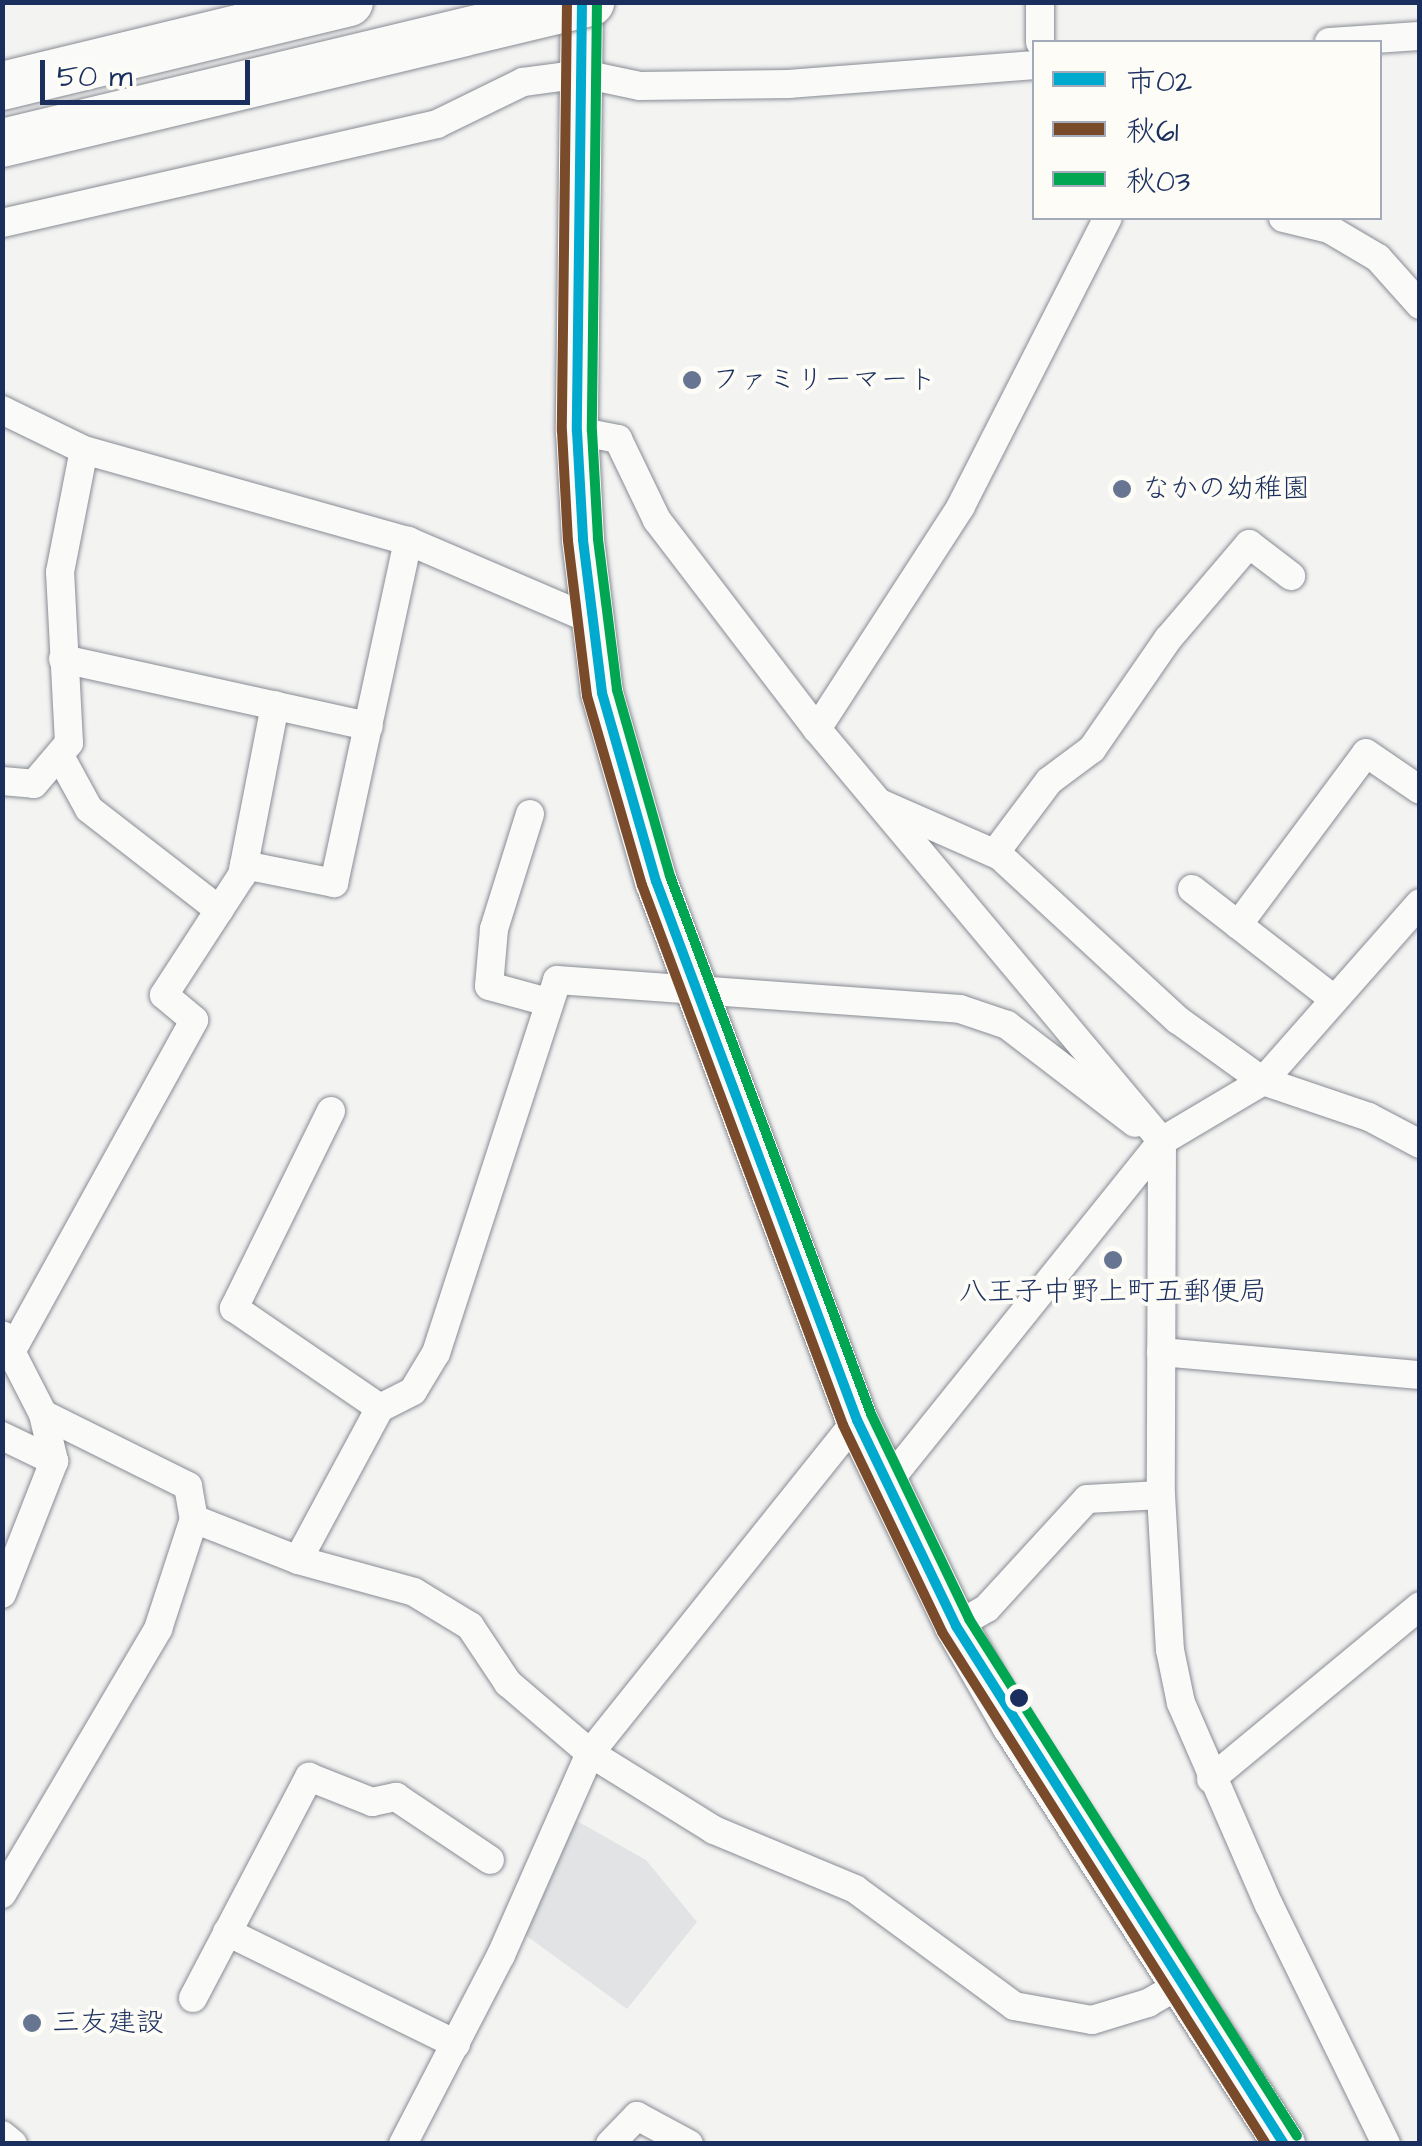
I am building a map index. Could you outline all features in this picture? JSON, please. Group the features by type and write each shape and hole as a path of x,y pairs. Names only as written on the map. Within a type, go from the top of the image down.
{"highway":[{"path":"2,86 349,2"},
{"path":"2,143 590,2"}],"main road":[{"path":"582,2 577,430 592,620 621,766 656,881 702,995 857,1420 956,1626 1284,2144"}],"street":[{"path":"1040,3 1040,40"},
{"path":"1359,40 1420,36"},
{"path":"2,223 437,124 524,82 583,74 640,86 789,84 1032,65"},
{"path":"818,728 961,506 1107,220"},
{"path":"1292,220 1330,229 1378,258 1420,305"},
{"path":"2,410 84,450 408,541 592,620"},
{"path":"577,430 618,438 657,520 818,728 1162,1140 1161,1495 1170,1650 1180,1703 1211,1779 1386,2144"},
{"path":"2,781 34,784 69,743 71,706 63,659 60,572 84,450"},
{"path":"244,865 334,883 408,541"},
{"path":"994,853 1050,781 1092,749 1168,639 1250,544 1291,576"},
{"path":"63,659 370,726"},
{"path":"2,1594 54,1460 43,1414 7,1344 194,1020 164,995 244,865 274,706"},
{"path":"1238,926 1366,754 1420,790"},
{"path":"60,756 89,809 219,910"},
{"path":"878,803 994,853 1178,1020 1264,1081 1370,1117 1420,1144"},
{"path":"530,814 494,929 489,986 548,1002"},
{"path":"1192,889 1334,999"},
{"path":"887,1483 1162,1140 1264,1081 1420,902"},
{"path":"298,1560 380,1408 413,1390 436,1354 556,980 702,995 935,1005 986,1017 1007,1025 1074,1082 1162,1140"},
{"path":"331,1111 234,1308 380,1408"},
{"path":"1161,1352 1420,1375"},
{"path":"2,1894 158,1629 194,1520 188,1486 43,1414"},
{"path":"404,2144 456,2044 590,1753 857,1420"},
{"path":"2,1436 54,1460"},
{"path":"956,1626 987,1608 1086,1499 1161,1495"},
{"path":"194,1520 298,1560 414,1592 470,1626 508,1684 590,1753 714,1830 855,1889 1014,2006 1092,2020 1148,2003 1181,1984"},
{"path":"1211,1779 1420,1606"},
{"path":"193,1998 309,1776 372,1802 396,1796 490,1860"},
{"path":"228,1932 456,2044"},
{"path":"610,2144 638,2116 689,2144"},
{"path":"2,2135 13,2144"}],"shaded area":[{"path":"563,1813 646,1860 697,1922 627,2009 513,1926"}],"transit line":[{"name":"秋61","path":"567,2 562,431 568,541 587,696 642,885 843,1425 942,1632 1266,2144"},
{"name":"市02","path":"582,2 577,431 583,540 602,693 656,881 857,1420 956,1626 1284,2144"},
{"name":"秋03","path":"597,2 592,431 598,539 617,690 670,876 871,1414 969,1619 1297,2136"}],"place":[{"name":"ファミリーマート","path":"692,380"},
{"name":"なかの幼稚園","path":"1122,489"},
{"name":"八王子中野上町五郵便局","path":"1113,1260"},
{"name":"三友建設","path":"32,2023"}]}
